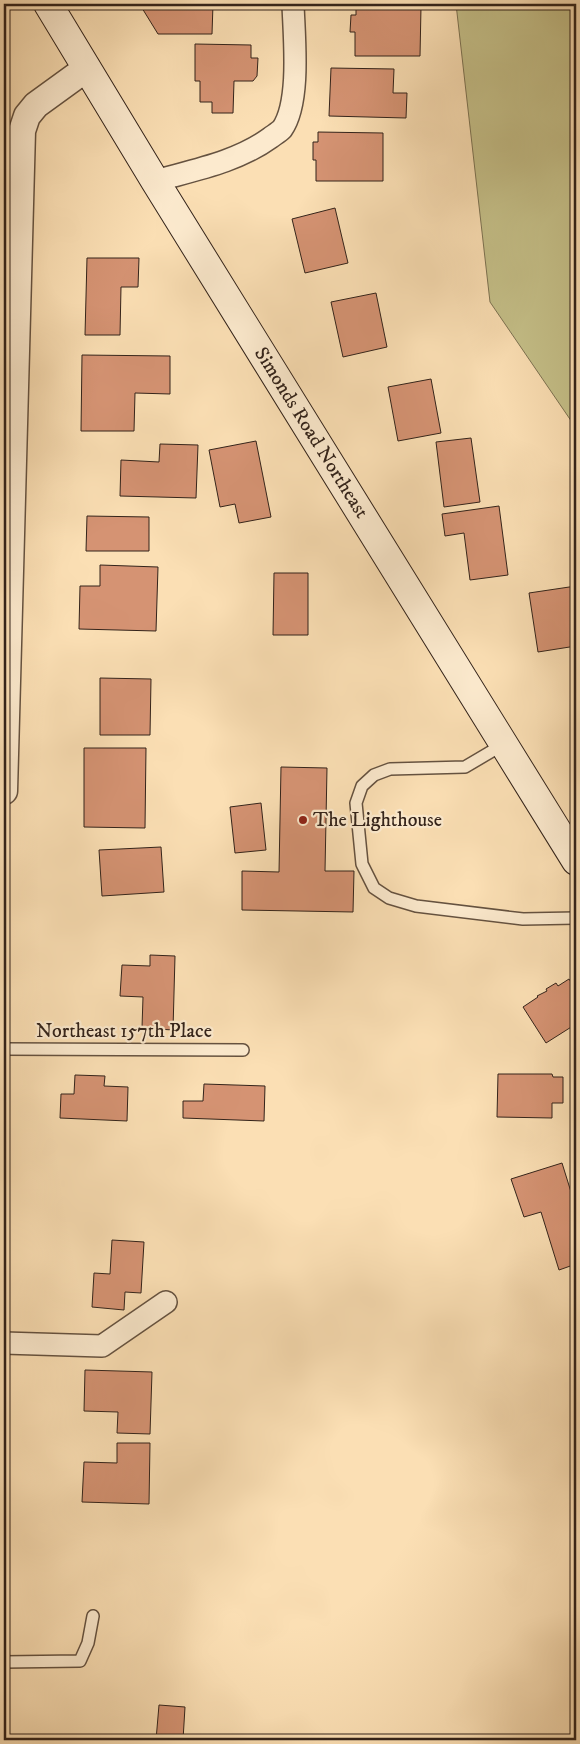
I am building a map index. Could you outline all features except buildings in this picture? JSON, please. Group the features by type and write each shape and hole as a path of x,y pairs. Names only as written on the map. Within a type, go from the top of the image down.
{"main road":[{"name":"Simonds Road Northeast","path":"48,4 155,181 576,861"}],"street":[{"path":"155,181 234,158 259,146 281,130 288,117 294,88 293,4"},
{"path":"4,791 10,341 22,131 27,116 36,105 87,68"},
{"path":"4,1343 102,1346 166,1302"}],"lane":[{"path":"504,744 465,767 390,769 374,775 362,786 356,803 362,864 374,888 389,898 416,906 524,919 576,918"},
{"name":"Northeast 157th Place","path":"4,1049 243,1050"},
{"path":"4,1662 80,1661 88,1643 93,1616"}],"shaded area":[{"path":"456,4 576,4 576,428 490,302"}],"place":[{"name":"The Lighthouse","path":"303,820"}]}
